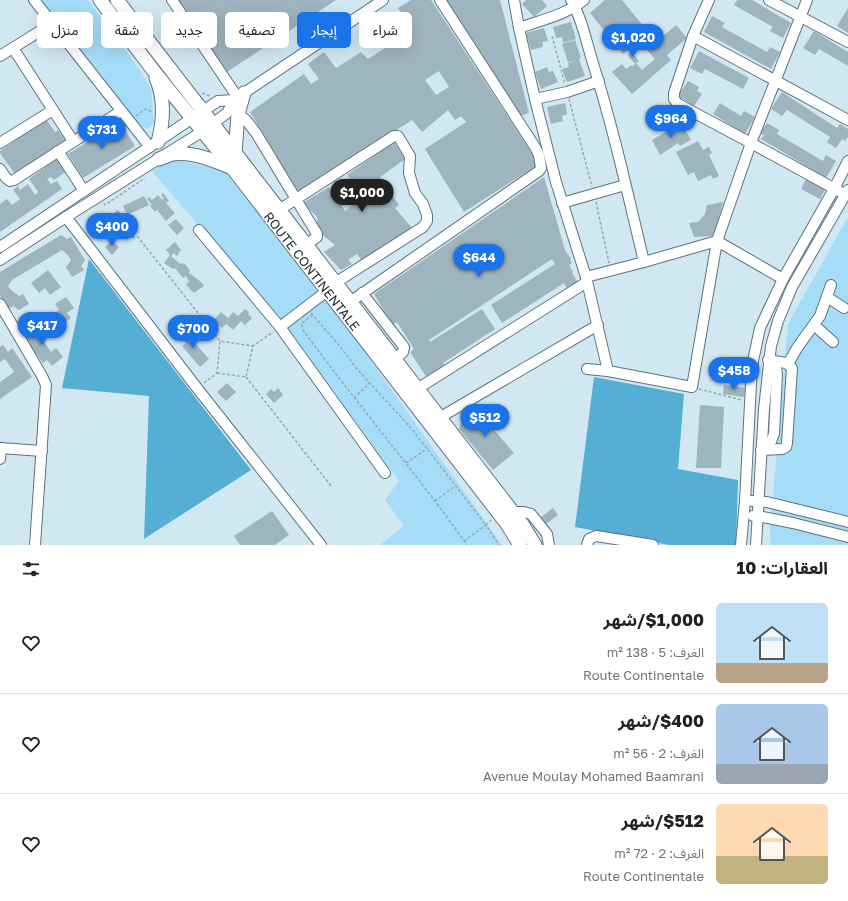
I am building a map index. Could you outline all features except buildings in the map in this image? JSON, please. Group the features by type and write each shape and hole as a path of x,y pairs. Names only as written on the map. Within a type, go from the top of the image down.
{"main road":[{"name":"ROUTE CONTINENTALE","path":"100,0 153,70 198,115"},
{"name":"ROUTE CONTINENTALE","path":"121,2 208,128 233,169 331,287 520,545"},
{"path":"153,70 160,90 163,116 154,145"},
{"path":"235,154 239,97"},
{"name":"ROUTE CONTINENTALE","path":"208,128 235,154 279,210 306,245 331,287 350,302 512,512 535,545"},
{"path":"159,159 176,154 191,155 213,160 233,169"}],"street":[{"path":"34,0 44,12"},
{"path":"172,0 239,97"},
{"path":"0,260 66,216 208,128 226,113 239,97 383,0"},
{"path":"350,302 539,171 541,168 539,155 535,147 440,0"},
{"path":"514,0 536,100 562,203 586,279 608,371"},
{"path":"519,28 573,3 584,0"},
{"path":"709,0 693,36 674,93 674,100 678,104 834,189 847,193 792,287 778,321 771,346 756,545"},
{"path":"769,0 848,42"},
{"path":"587,370 608,371 692,387 717,242 751,143 807,0"},
{"path":"573,3 599,81 644,262"},
{"path":"0,56 37,33"},
{"path":"693,36 848,120"},
{"path":"13,48 73,141"},
{"path":"72,48 129,121 154,145"},
{"path":"536,100 568,92 599,81"},
{"path":"0,246 218,101 239,97"},
{"path":"0,143 53,110"},
{"path":"0,169 6,178 10,181 14,180 121,111"},
{"path":"238,114 246,120 256,133 317,234 317,237 306,245"},
{"path":"279,210 394,136 398,136 410,156 409,173 415,193 423,204 427,215 427,221 423,227 331,287 309,311 280,327"},
{"path":"58,151 84,191"},
{"path":"741,545 753,361 756,343 765,316 782,279 846,168"},
{"path":"562,203 625,185"},
{"path":"66,216 197,388 321,545"},
{"path":"199,230 280,327 384,473"},
{"path":"417,389 586,279 611,270 717,242 782,279"},
{"path":"788,364 797,348 820,316 831,285"},
{"path":"362,293 404,347 403,352 394,360"},
{"path":"827,297 844,308"},
{"path":"0,304 44,380 46,390 35,545"},
{"path":"439,418 598,325"},
{"path":"814,325 833,342"},
{"path":"763,450 782,449 787,445 793,371 788,364 770,361"},
{"path":"0,459 0,448 42,451"},
{"path":"745,502 759,501 848,522"},
{"path":"777,519 779,505"},
{"path":"512,512 524,512 531,514 547,534 549,545"},
{"path":"744,516 758,516 777,519 848,537"},
{"path":"587,545 589,539 596,536 653,545"}],"path":[{"path":"552,36 594,194 611,270"},
{"path":"129,121 145,109 163,116"},
{"path":"103,202 105,205 145,179"},
{"path":"90,238 138,238 220,341 253,346"},
{"path":"467,545 406,463 354,398 304,330 302,323 309,311 356,368 428,448 486,525 499,545"},
{"path":"246,377 253,346 280,327"},
{"path":"217,373 220,341"},
{"path":"197,388 217,373 246,377 331,486"},
{"path":"354,398 370,383"},
{"path":"692,387 750,402"},
{"path":"406,463 428,448"},
{"path":"435,501 456,485"},
{"path":"464,541 486,525 498,513"}],"shaded area":[{"path":"37,0 88,0 101,18 101,48 124,48 140,70 151,90 154,122 148,129 136,125 75,48 93,48 93,12 47,12"},
{"path":"172,159 227,171 318,292 281,322 152,171"},
{"path":"848,217 848,545 771,545 770,528 788,324"},
{"path":"89,259 251,470 144,539 149,396 62,388"},
{"path":"326,298 502,545 380,545 404,526 385,500 399,481 288,328"},
{"path":"594,377 684,394 678,469 738,480 736,545 669,545 575,527"}]}
